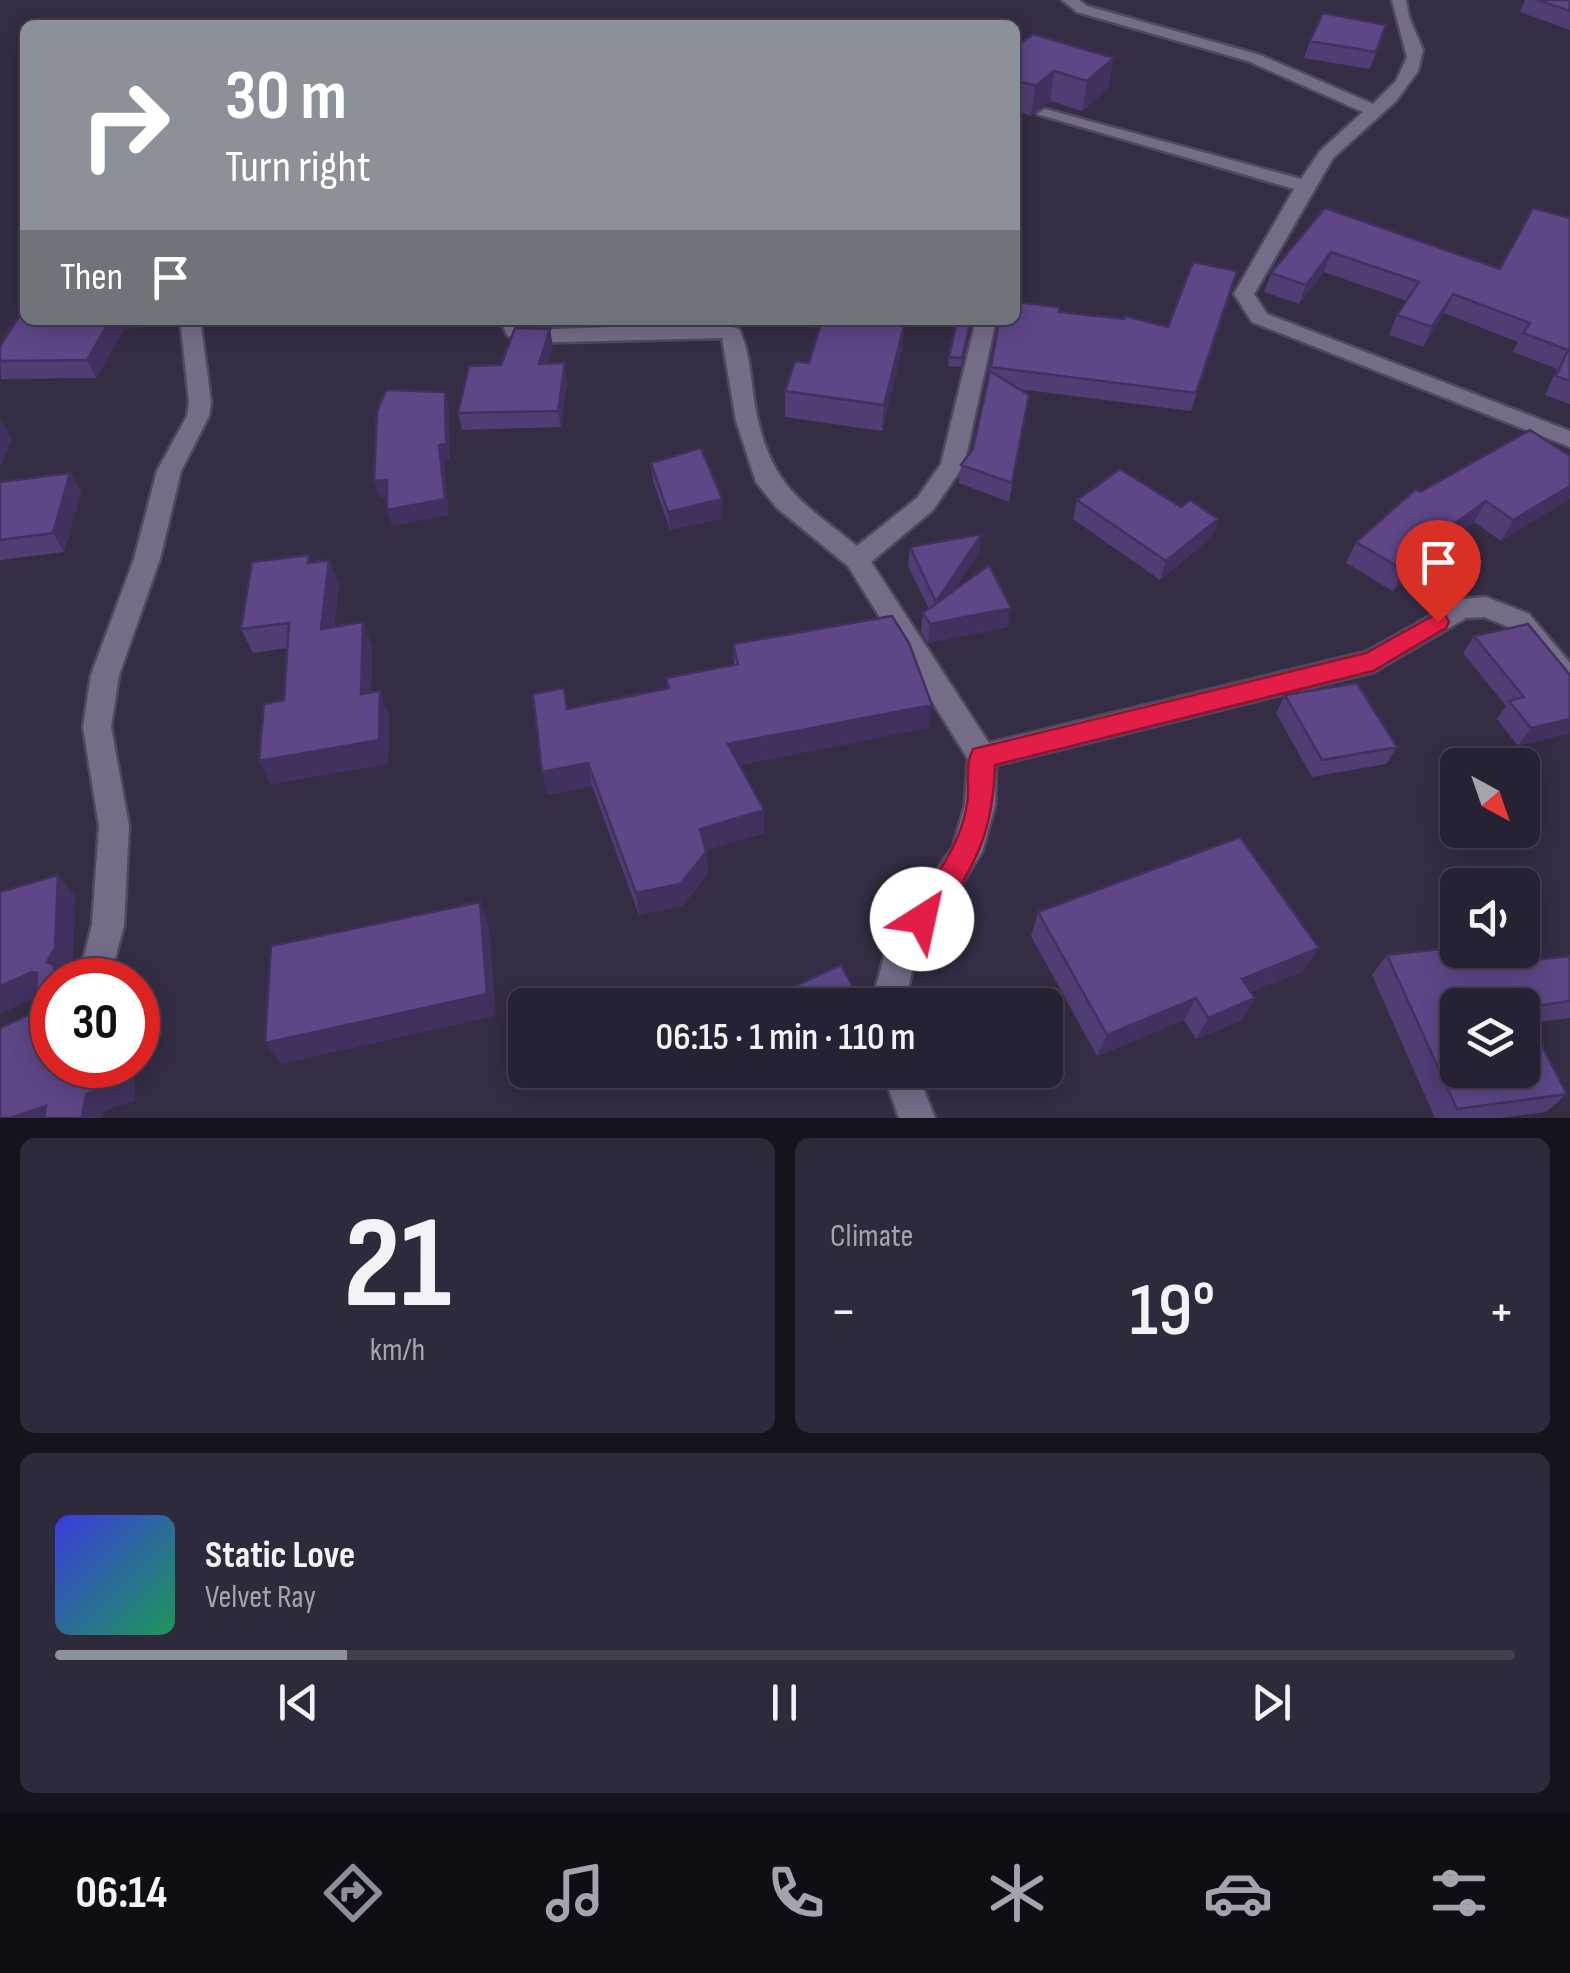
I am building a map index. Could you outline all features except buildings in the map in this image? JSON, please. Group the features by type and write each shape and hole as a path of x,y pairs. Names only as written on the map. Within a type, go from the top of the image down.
{"street":[{"path":"1069,0 1082,9 1254,58 1374,111"},
{"path":"1399,0 1398,16 1416,52 1414,64 1374,111 1328,153 1244,294 1259,318 1570,439"},
{"path":"1045,114 1308,186"},
{"path":"99,958 108,925 114,826 98,727 106,675 147,560 169,471 198,416 192,325"},
{"path":"512,325 514,331 524,337 717,329 732,334 746,421 768,482 856,560 982,757 980,805 967,852 900,950 892,988"},
{"path":"856,560 925,504 952,465 985,325"},
{"path":"982,757 1373,661 1460,608 1486,607 1520,622 1570,682"},
{"path":"906,1088 917,1118"}],"route":[{"path":"922,919 967,852 980,805 982,757 1373,661 1438,622"}]}
